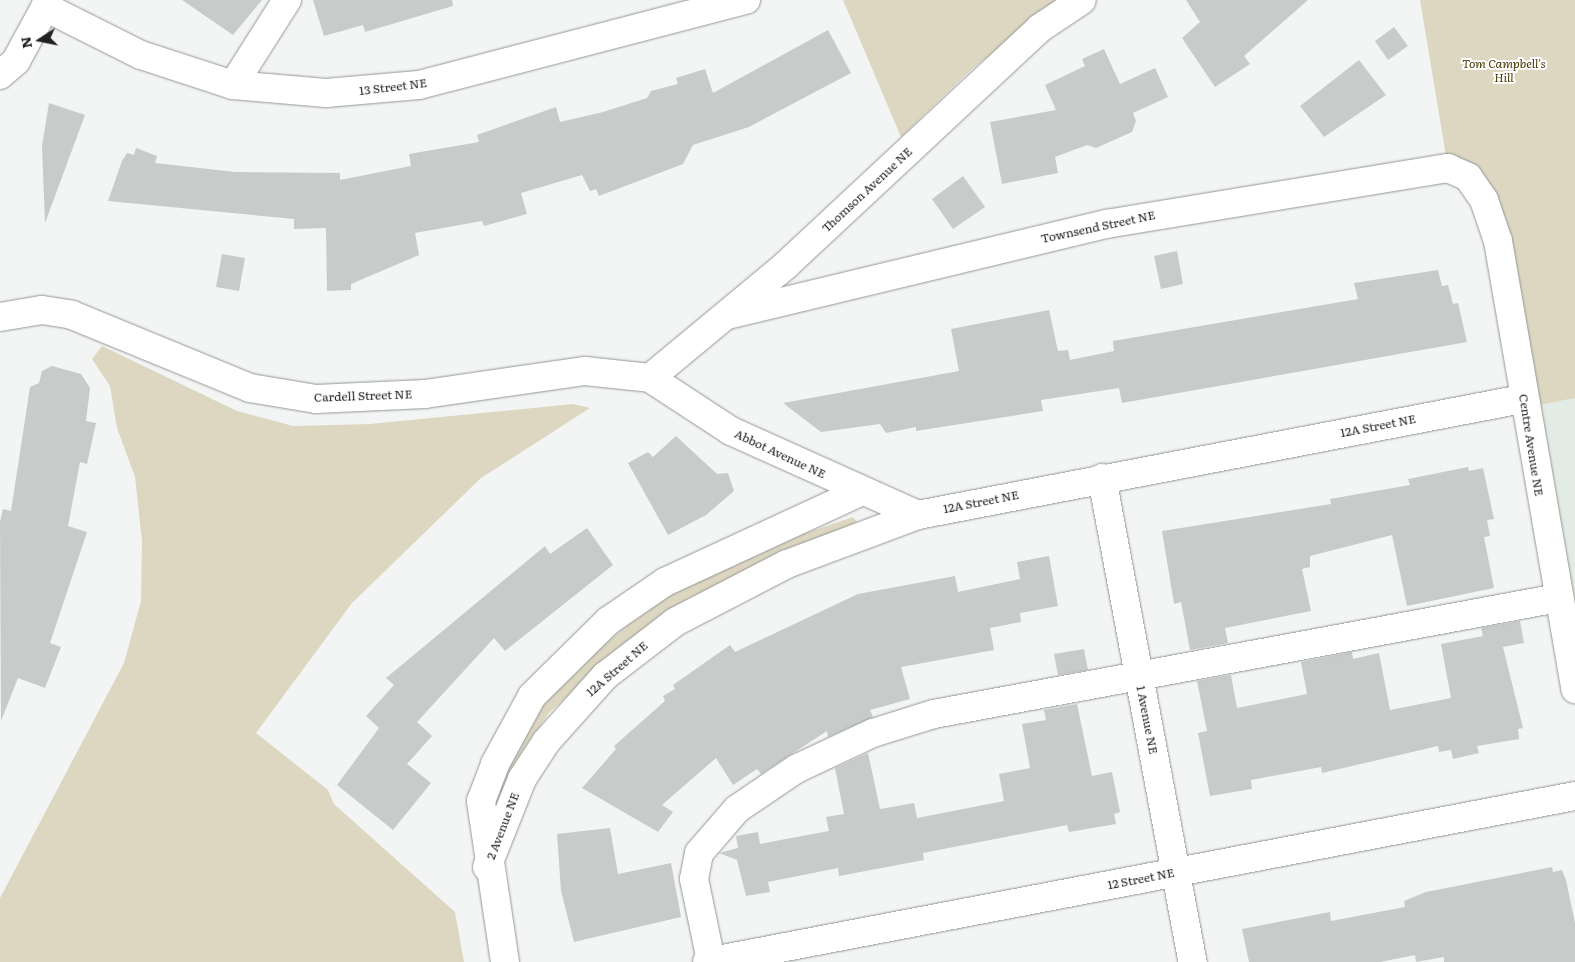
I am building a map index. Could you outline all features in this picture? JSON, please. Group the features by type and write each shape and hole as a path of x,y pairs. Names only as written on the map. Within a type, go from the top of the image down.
{"street":[{"path":"233,85 287,0"},
{"name":"13 Street NE","path":"47,4 141,55 233,85 326,94 420,85 746,0"},
{"name":"Thomson Avenue NE","path":"650,378 731,314 1040,28 1082,0"},
{"path":"0,75 16,60 47,4"},
{"name":"Townsend Street NE","path":"731,314 1210,204 1425,169 1448,168 1468,177"},
{"name":"Centre Avenue NE","path":"1468,177 1484,200 1498,241 1522,371 1522,399 1575,688"},
{"name":"Cardell Street NE","path":"0,317 42,310 72,315 250,388 316,399 425,394 585,371 650,378"},
{"name":"Abbot Avenue NE","path":"650,378 731,431 862,491 918,514"},
{"name":"12A Street NE","path":"522,779 580,701 639,647 675,622 787,564 918,514 1522,399"},
{"name":"1 Avenue NE","path":"1102,478 1193,962"},
{"path":"487,867 481,802 512,729 556,669 608,621 665,582 862,491"},
{"path":"709,962 694,879 699,853 737,809 796,769 873,733 934,714 1558,598"},
{"name":"2 Avenue NE","path":"505,962 487,867 522,779"},
{"name":"12 Street NE","path":"709,962 1575,796"}],"shaded area":[{"path":"1575,398 1575,687 1524,408"}],"green space":[{"path":"843,0 1059,0 972,69 901,137"},
{"name":"Tom Campbell's Hill","path":"1420,0 1575,0 1575,398 1524,408 1498,241 1448,168"},
{"path":"102,346 237,411 293,426 370,424 573,404 590,408 481,478 352,603 256,733 328,790 334,804 455,912 464,962 0,962 0,898 124,663 141,601 142,541 135,477 117,428 110,386 92,359"},
{"path":"853,517 857,522 851,526 609,657 549,713 505,777 502,792 496,786 536,710 566,676 629,624 676,591 759,549"}],"building":[{"path":"182,0 262,0 233,35"},
{"path":"313,0 452,0 453,6 365,32 363,25 324,36"},
{"path":"1186,0 1308,0 1244,56 1250,64 1215,87 1182,38 1200,22"},
{"path":"1394,27 1408,46 1388,60 1375,41"},
{"path":"828,30 851,73 749,127 693,145 683,164 599,196 596,189 590,191 582,175 521,193 527,214 484,226 482,221 415,233 419,255 351,284 351,290 327,291 326,228 294,229 294,219 108,201 122,161 127,153 134,155 136,148 157,156 155,163 235,172 340,173 340,180 411,166 409,154 479,142 477,135 556,107 560,122 603,112 647,98 651,91 678,84 676,78 705,69 713,93"},
{"path":"1104,49 1120,84 1155,68 1168,97 1133,113 1136,121 1132,132 1096,148 1087,145 1055,157 1058,173 1002,184 990,122 1056,110 1045,85 1085,66 1082,59"},
{"path":"1359,60 1386,95 1324,137 1300,106"},
{"path":"49,103 85,115 45,223 42,146"},
{"path":"963,176 985,207 953,229 932,199"},
{"path":"1177,251 1183,284 1161,289 1154,256"},
{"path":"222,254 245,258 239,291 216,287"},
{"path":"1438,270 1442,286 1448,285 1453,304 1458,303 1467,342 1122,403 1119,388 1041,400 1043,411 916,431 916,427 886,433 880,424 821,432 783,403 959,371 951,329 1049,310 1058,351 1068,350 1070,360 1114,351 1113,341 1358,299 1354,283"},
{"path":"52,366 81,374 90,388 86,421 96,423 87,464 80,462 68,526 87,532 50,643 61,647 45,688 18,678 1,721 0,522 3,509 11,511 30,387 39,383 42,371"},
{"path":"676,436 717,474 728,473 734,491 706,515 668,535 628,463 648,452 653,457"},
{"path":"1468,467 1469,471 1483,468 1494,519 1487,520 1490,536 1484,537 1494,588 1407,606 1392,535 1310,556 1310,567 1302,569 1311,611 1225,628 1228,643 1190,650 1181,602 1174,604 1162,531 1331,504 1330,499 1410,485 1408,479"},
{"path":"587,528 613,565 505,651 494,638 417,722 432,736 407,764 431,783 393,830 337,785 379,728 366,716 394,685 386,678 545,546 550,554"},
{"path":"1049,556 1058,606 1020,613 1021,622 990,628 994,650 901,667 910,699 870,710 873,717 828,737 827,731 761,774 757,769 733,785 716,758 662,805 673,812 658,832 582,788 616,749 614,746 665,701 663,696 675,689 673,685 730,645 735,652 858,594 955,576 958,592 1020,579 1017,562"},
{"path":"1520,621 1524,643 1503,647 1523,728 1518,729 1519,739 1477,746 1479,753 1453,759 1451,750 1439,752 1438,746 1322,773 1321,767 1251,780 1252,789 1210,796 1198,733 1207,731 1197,681 1231,675 1237,708 1307,694 1301,662 1352,652 1353,659 1379,653 1390,710 1451,698 1441,644 1483,636 1481,628"},
{"path":"1084,649 1088,670 1058,675 1054,654"},
{"path":"1077,704 1092,776 1112,772 1120,812 1114,814 1116,824 1069,832 1067,825 923,853 924,860 839,876 838,868 768,882 770,892 746,896 737,860 719,853 738,848 736,836 758,832 760,844 829,831 826,817 844,814 835,768 868,753 880,809 914,803 917,818 1004,801 999,774 1030,768 1022,724 1046,720 1044,710"},
{"path":"610,828 618,874 671,863 681,917 574,942 561,891 557,834"},
{"path":"1552,867 1553,872 1562,870 1566,880 1575,923 1575,962 1444,962 1444,957 1416,962 1415,955 1380,962 1249,962 1242,929 1330,912 1331,921 1405,907 1404,901 1426,892"}]}
